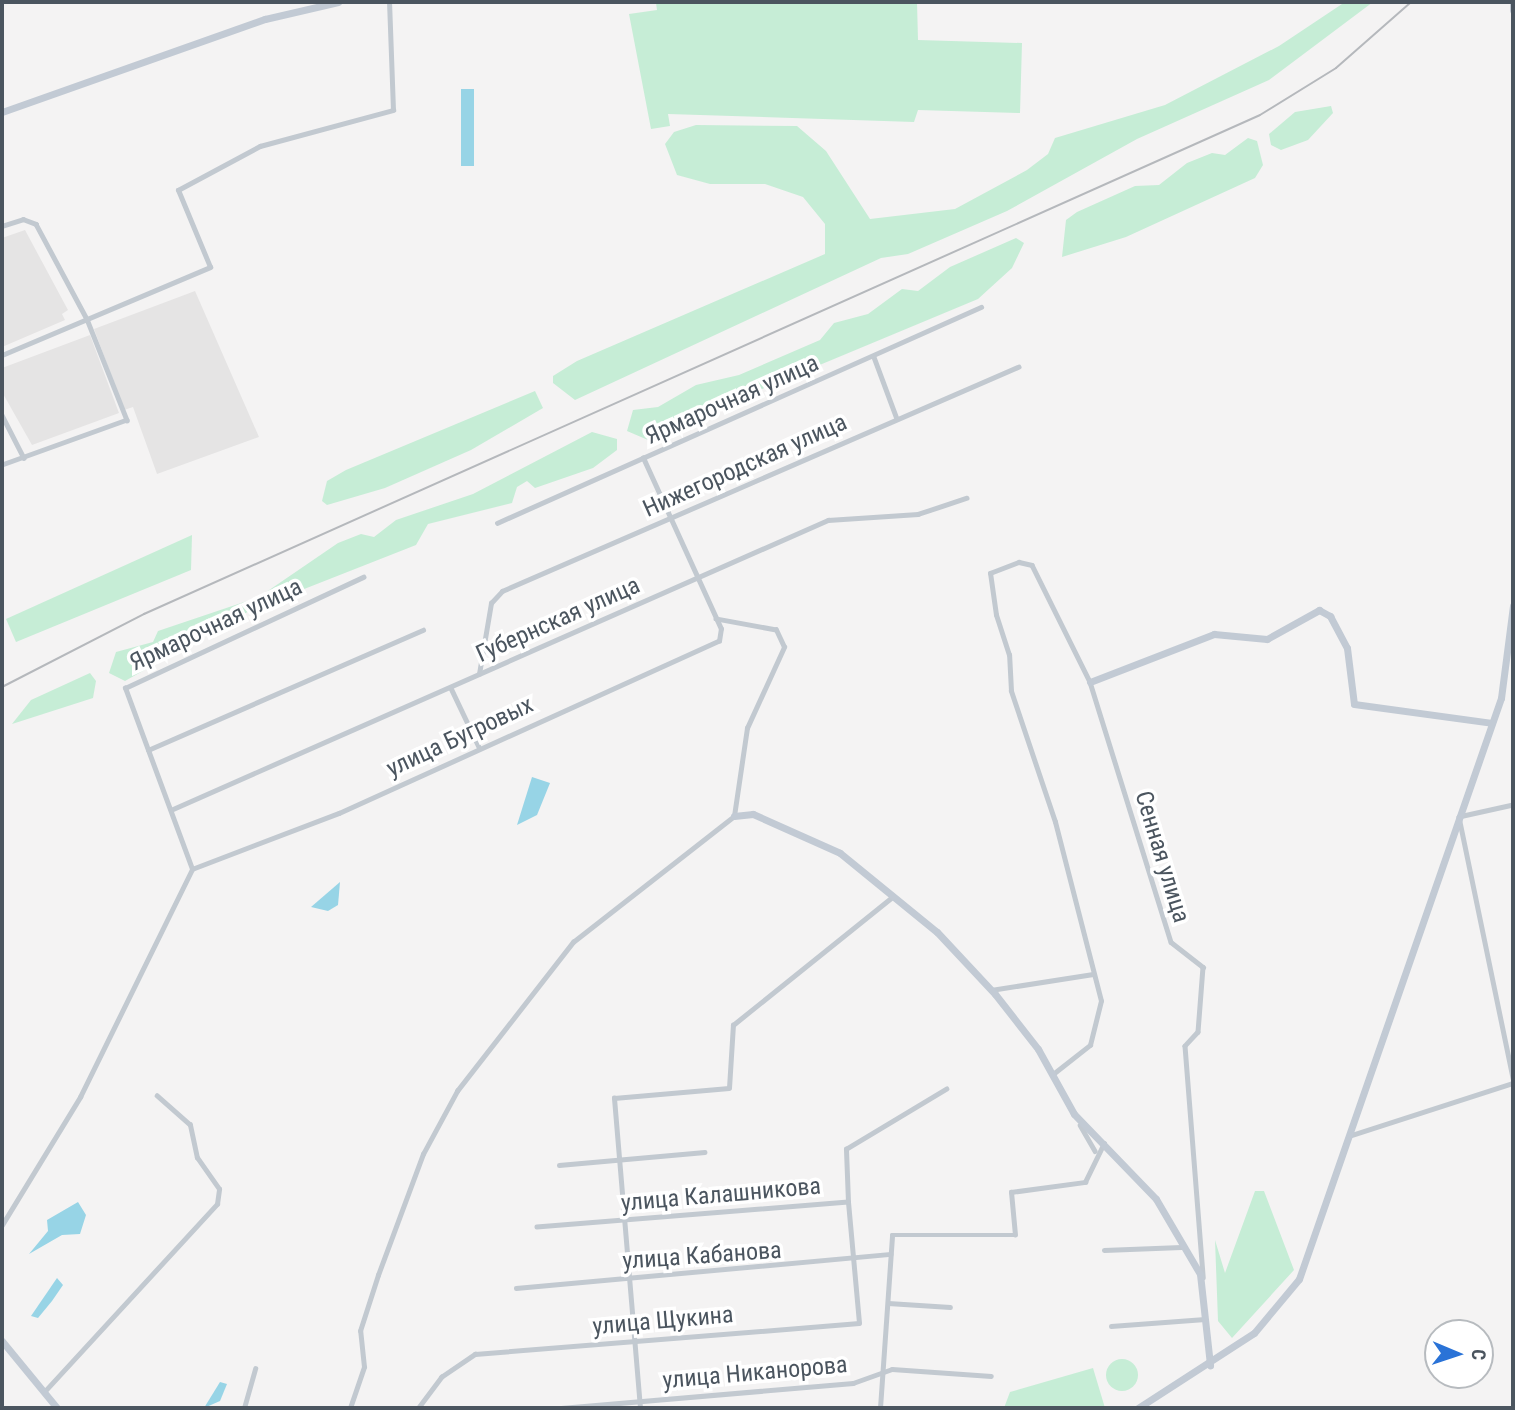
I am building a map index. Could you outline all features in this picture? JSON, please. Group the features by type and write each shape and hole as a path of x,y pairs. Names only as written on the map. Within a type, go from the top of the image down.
{"street":[{"path":"2,112 265,19 338,2"},
{"path":"2,355 209,267 178,190 260,146 393,110 389,2"},
{"path":"1513,2 1513,10"},
{"path":"2,226 33,221 88,319 127,419 2,465"},
{"name":"Ярмарочная улица","path":"497,523 981,307"},
{"path":"874,357 897,419"},
{"name":"Нижегородская улица","path":"479,674 491,603 502,591 1018,367"},
{"path":"2,415 24,458"},
{"path":"643,458 716,619 776,631 784,647 747,728 734,816"},
{"name":"Губернская улица","path":"173,809 828,520 918,514 966,498"},
{"name":"Сенная улица","path":"1093,974 1055,822 1011,691 990,573 1019,562 1032,565 1090,682 1167,934 1203,967 1198,1032 1185,1046 1204,1283"},
{"name":"Ярмарочная улица","path":"148,750 123,691 363,577"},
{"path":"1138,1408 1210,1365 1266,1323 1294,1289 1492,723 1505,682 1513,607"},
{"path":"1090,682 1214,634 1267,639 1319,610 1329,616 1347,648 1354,704 1492,723"},
{"name":"улица Бугровых","path":"192,869 339,813 478,747 719,641 716,619"},
{"path":"2,1225 80,1097 192,869 173,809 148,750 423,630"},
{"path":"451,688 478,747"},
{"path":"1348,1136 1513,1081 1459,817 1513,806"},
{"path":"350,1408 364,1367 360,1331 378,1275 423,1154 457,1091 573,942 734,816 753,814 836,850 944,939 991,990 1053,1074 1095,1151"},
{"path":"640,1408 614,1098 725,1089 731,1083 733,1025 891,898"},
{"path":"991,990 1093,974 1101,1006 1092,1040 1053,1074"},
{"path":"848,1202 846,1149 946,1089"},
{"path":"45,1391 217,1204 219,1189 197,1157 190,1125 158,1096"},
{"path":"1074,1114 1156,1199 1181,1247 1204,1283 1210,1365"},
{"path":"880,1408 892,1235 955,1239 1015,1235 1011,1192 1085,1182 1095,1151 1104,1143"},
{"path":"559,1165 704,1152"},
{"name":"улица Калашникова","path":"537,1227 848,1202 859,1323"},
{"path":"1104,1250 1181,1247"},
{"name":"улица Кабанова","path":"516,1288 853,1262 890,1254"},
{"path":"888,1303 950,1307"},
{"path":"1111,1326 1206,1318"},
{"name":"улица Щукина","path":"418,1408 432,1385 470,1355 859,1323"},
{"path":"2,1341 57,1408"},
{"path":"244,1408 255,1369"},
{"name":"улица Никанорова","path":"561,1408 853,1383 883,1370 991,1376"}],"shaded area":[{"path":"25,230 68,310 62,314 65,320 2,347 2,238"},
{"path":"195,291 259,437 157,474 133,407 124,410 94,329"},
{"path":"90,335 119,413 32,445 2,392 2,368"}],"green space":[{"path":"917,2 918,40 1022,43 1020,113 918,110 914,122 668,114 670,126 651,129 629,14 657,10 656,3"},
{"path":"1345,2 1373,2 1269,80 1137,139 1007,211 908,254 881,258 575,400 553,383 553,376 577,361 825,254 825,224 803,197 765,184 710,184 677,175 665,144 674,132 696,125 797,126 826,151 870,219 955,209 1027,170 1048,154 1055,138 1165,105 1279,46"},
{"path":"1331,106 1333,113 1308,140 1281,150 1271,145 1269,134 1295,112"},
{"path":"1248,138 1257,141 1263,165 1255,178 1126,237 1062,257 1066,220 1077,212 1135,186 1159,185 1187,163 1212,153 1225,155"},
{"path":"1016,238 1024,243 1012,268 978,299 738,399 675,433 648,440 627,431 633,410 658,407 696,385 739,375 820,340 834,323 868,314 902,289 918,291 950,267"},
{"path":"535,391 543,408 471,450 385,488 327,505 322,501 327,481 346,470"},
{"path":"592,432 617,439 617,450 593,468 535,488 527,481 517,487 512,503 428,524 416,545 251,610 125,681 109,673 116,652 153,642 158,631 259,597 338,543 361,534 374,537 396,520 473,494"},
{"path":"192,535 191,570 16,642 6,619"},
{"path":"90,673 96,681 93,698 12,724 31,700"},
{"path":"1255,1191 1264,1191 1294,1270 1232,1338 1218,1321 1215,1240 1225,1273"},
{"path":"1122,1359 1133,1364 1138,1375 1133,1386 1122,1391 1111,1386 1106,1375 1111,1364"},
{"path":"1093,1368 1105,1408 1004,1408 1010,1392"}],"water":[{"path":"461,89 474,89 474,166 461,166"},
{"path":"532,777 550,783 537,815 517,825"},
{"path":"340,882 338,905 328,911 311,907"},
{"path":"78,1202 86,1215 80,1234 62,1235 29,1254 48,1231 47,1220"},
{"path":"57,1278 63,1285 38,1318 31,1316"},
{"path":"220,1382 227,1384 220,1401 204,1408"}],"railway":[{"path":"2,687 144,614 1260,115 1336,68 1411,2"}]}
